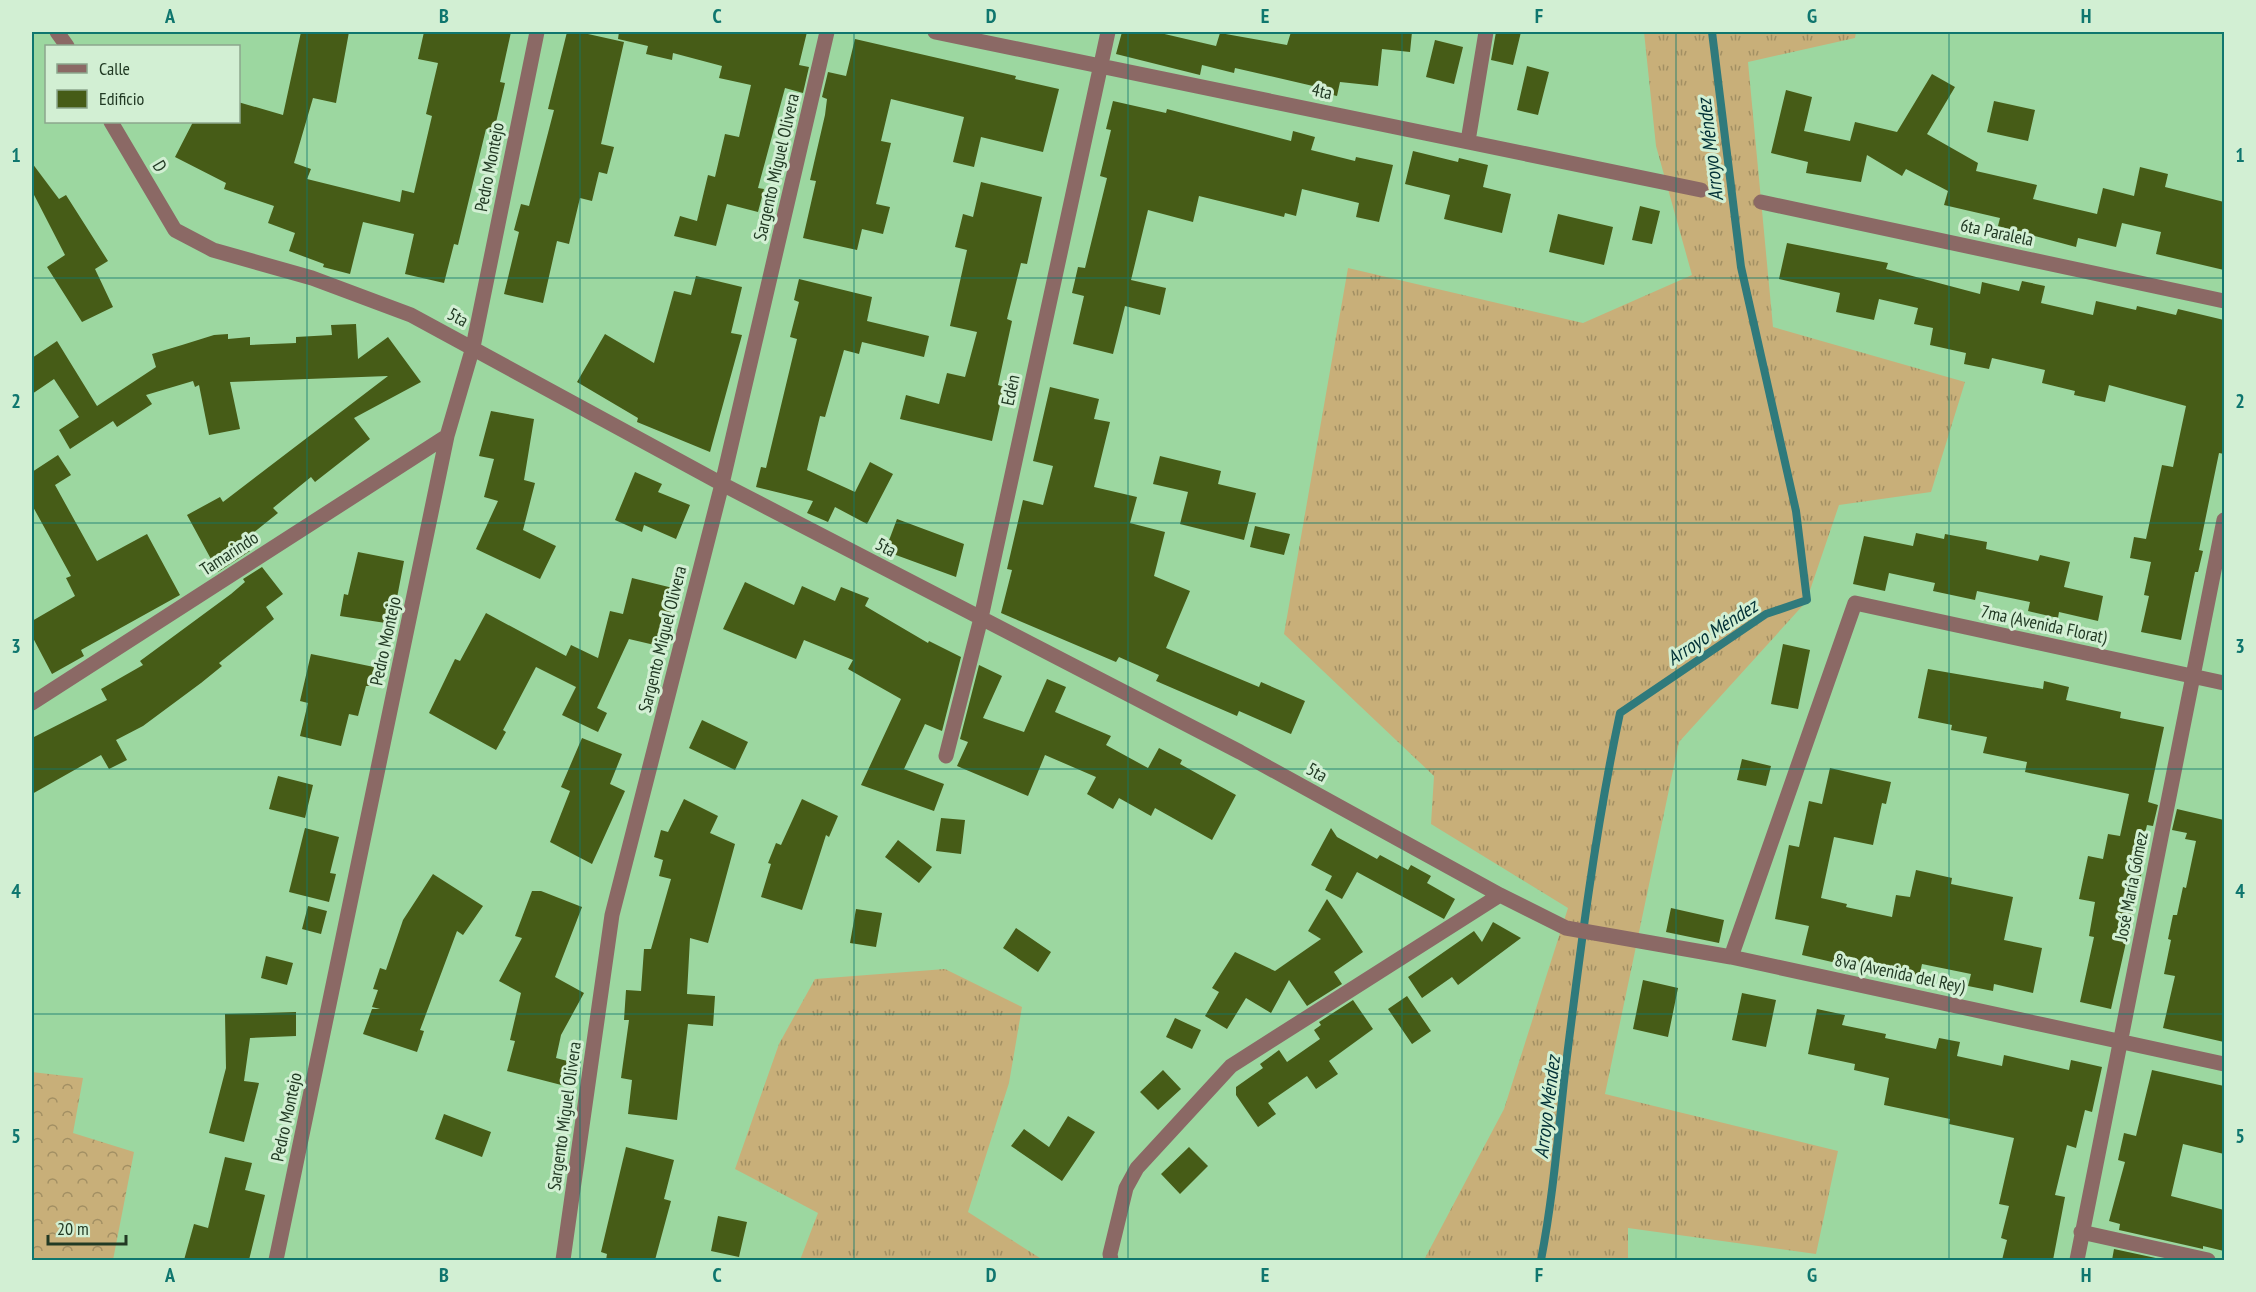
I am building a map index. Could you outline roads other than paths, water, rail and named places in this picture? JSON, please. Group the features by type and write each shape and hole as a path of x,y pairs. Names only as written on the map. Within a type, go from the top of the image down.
{"street":[{"path":"57,32 66,45"},
{"name":"Pedro Montejo","path":"276,1260 447,436 473,347 537,32"},
{"name":"Sargento Miguel Olivera","path":"563,1260 612,915 722,484 827,32"},
{"name":"4ta","path":"935,32 1701,190"},
{"name":"Edén","path":"946,756 981,618 1108,32"},
{"path":"1468,141 1486,32"},
{"name":"D","path":"112,123 175,230"},
{"name":"6ta Paralela","path":"1761,202 2224,301"},
{"name":"5ta","path":"175,230 213,250 312,278 411,315 722,484 1240,752 1500,895 1566,928"},
{"name":"Tamarindo","path":"32,703 447,436"},
{"name":"José María Gómez","path":"2077,1260 2224,520"},
{"name":"7ma (Avenida Florat)","path":"1731,957 1855,603 2224,683"},
{"path":"1111,1260 1110,1254 1126,1188 1137,1168 1231,1066 1500,895"},
{"name":"8va (Avenida del Rey)","path":"1566,928 1731,957 2224,1064"},
{"path":"2081,1232 2208,1260"}],"waterway":[{"name":"Arroyo Méndez","path":"1541,1260 1552,1190 1576,982 1603,802 1620,713 1766,614 1807,600 1796,511 1741,267 1712,32"}]}
